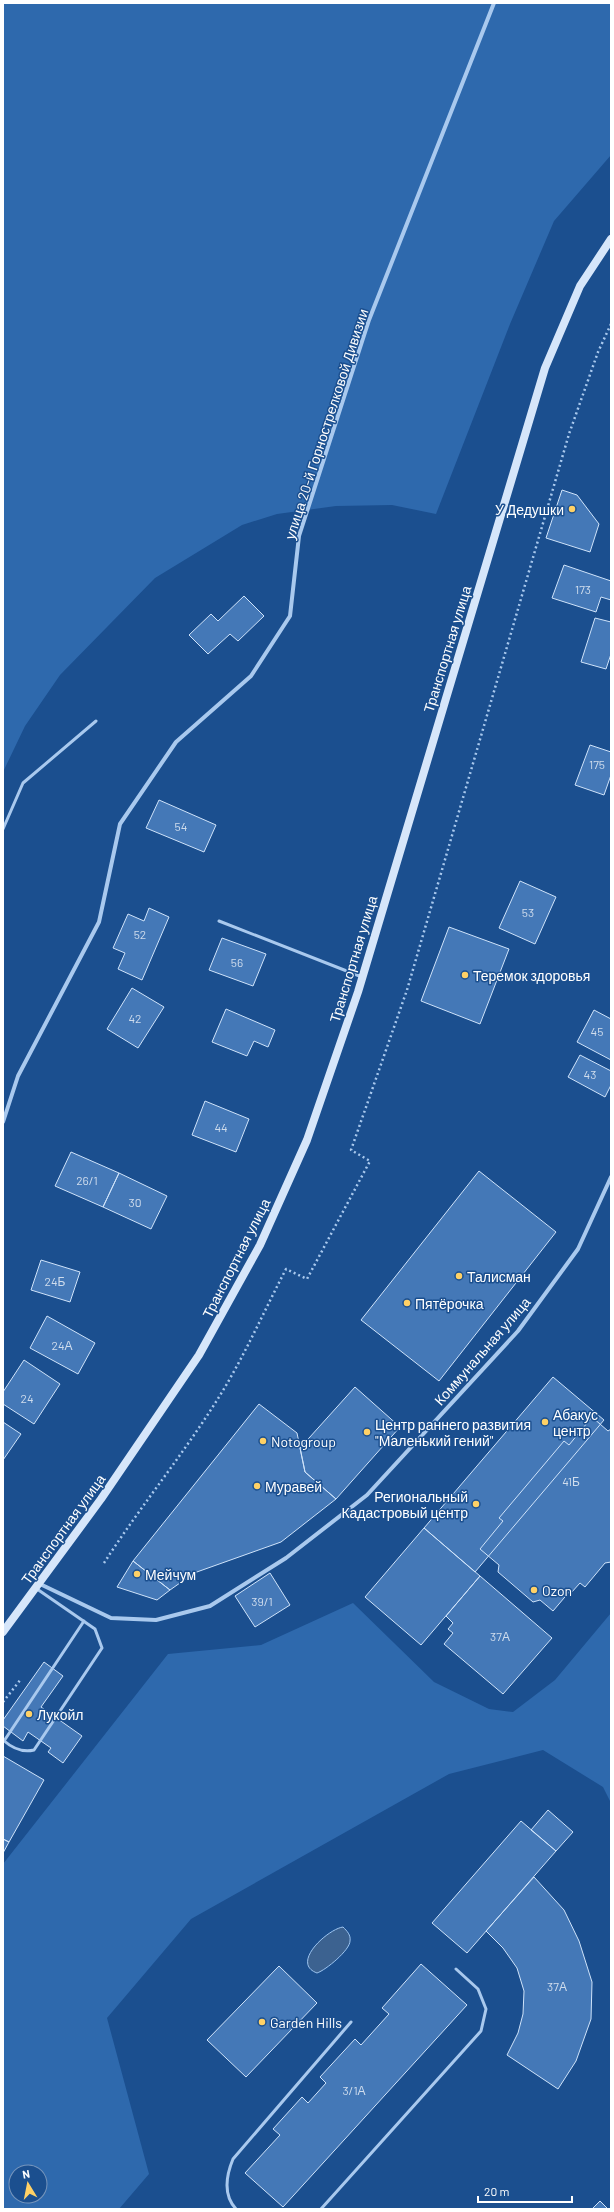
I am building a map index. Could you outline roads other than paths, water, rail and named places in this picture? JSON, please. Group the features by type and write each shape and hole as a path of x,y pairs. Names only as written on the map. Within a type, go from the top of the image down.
{"main road":[{"name":"Транспортная улица","path":"3,1632 101,1499 199,1355 260,1245 308,1140 362,977 545,368 580,286 611,239"}],"street":[{"name":"улица 20-й Горнострелковой Дивизии","path":"3,1122 18,1076 99,922 120,824 176,742 251,676 290,616 299,536 369,320 494,3"},
{"name":"Коммунальная улица","path":"38,1586 111,1618 156,1620 210,1606 286,1558 367,1495 518,1331 578,1249 611,1177"}],"lane":[{"path":"3,829 23,783 96,721"},
{"path":"218,921 362,977"},
{"path":"38,1586 95,1629 102,1648 34,1750 25,1752 10,1746 4,1740 84,1621"},
{"path":"321,2209 481,2031 486,2009 478,1989 456,1969"},
{"path":"236,2209 232,2204 227,2184 228,2171 233,2159 351,2022"}],"place":[{"name":"У Дедушки","path":"572,509"},
{"name":"Теремок здоровья","path":"465,975"},
{"name":"Талисман","path":"459,1276"},
{"name":"Пятёрочка","path":"407,1303"},
{"name":"Абакус центр","path":"545,1422"},
{"name":"Центр раннего развития \"Маленький гений\"","path":"367,1432"},
{"name":"Notogroup","path":"263,1441"},
{"name":"Муравей","path":"257,1486"},
{"name":"Региональный Кадастровый центр","path":"476,1504"},
{"name":"Мейчум","path":"137,1574"},
{"name":"Ozon","path":"534,1590"},
{"name":"Лукойл","path":"29,1714"},
{"name":"Garden Hills","path":"262,2022"}]}
